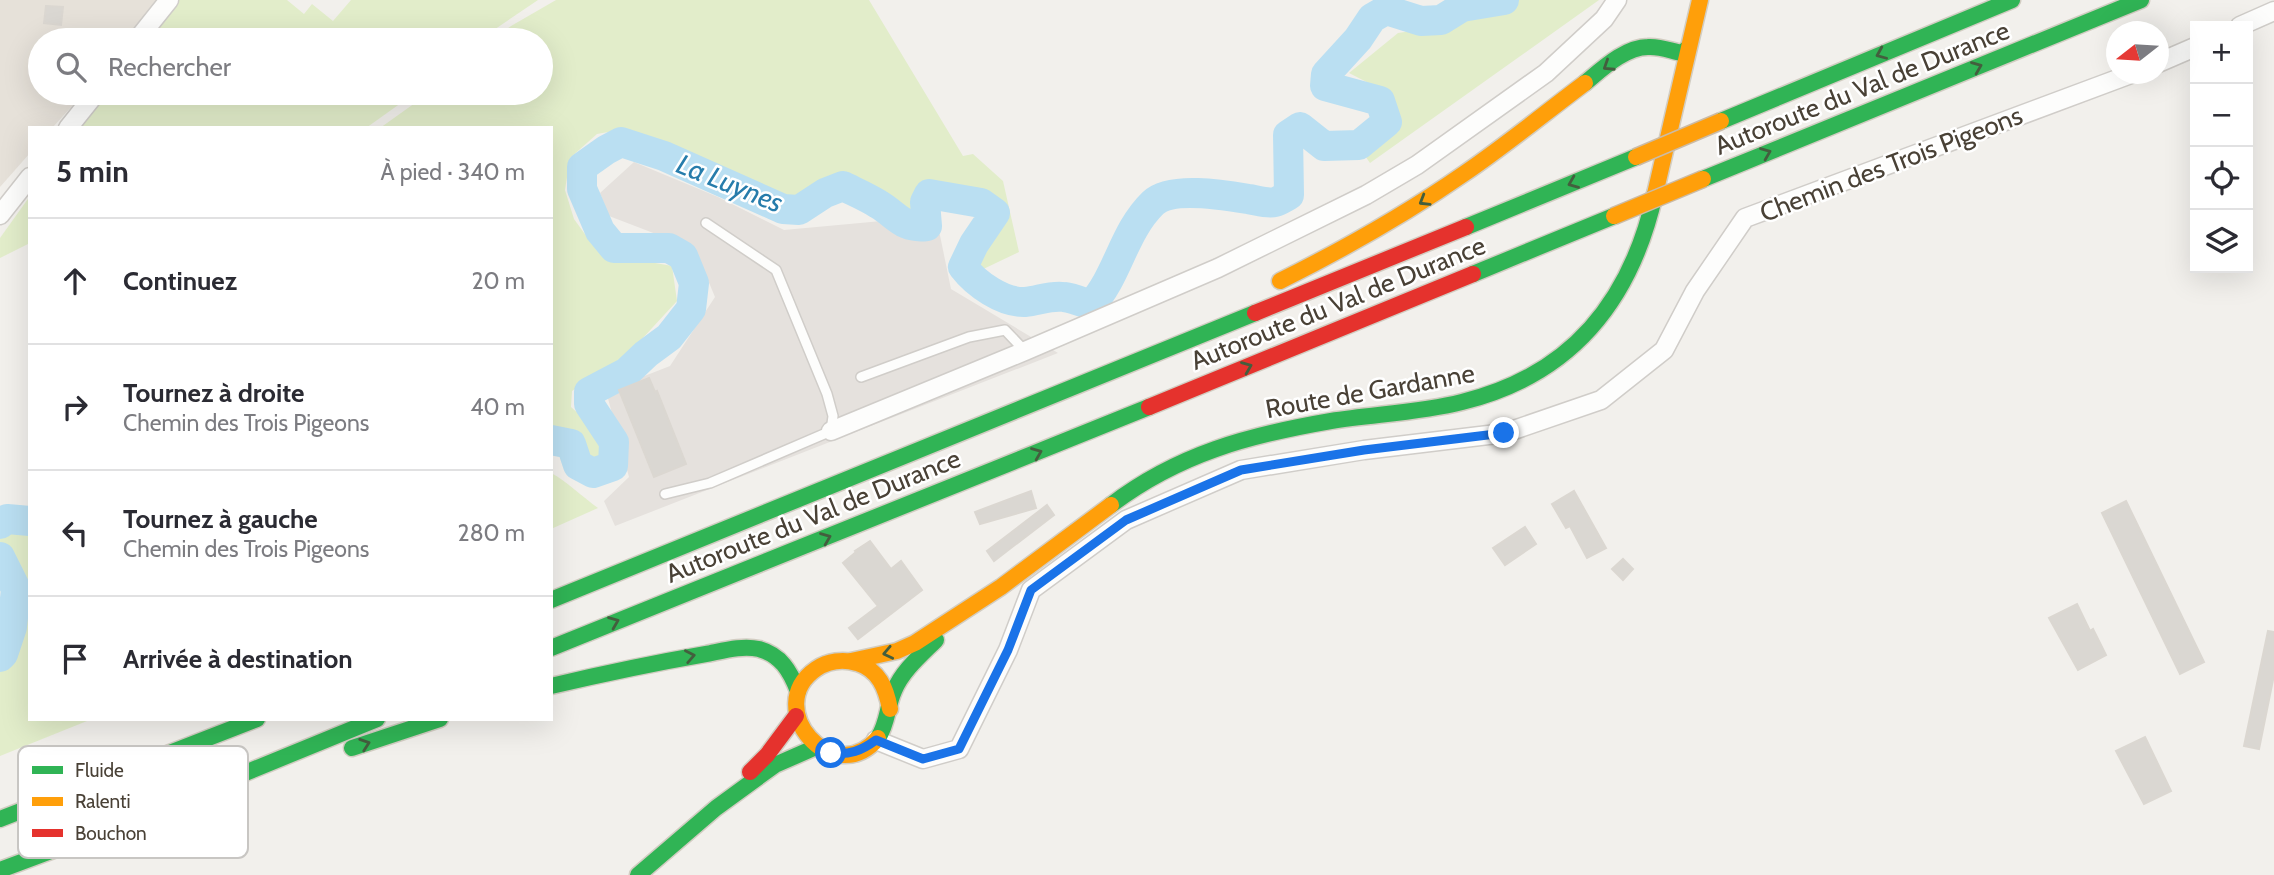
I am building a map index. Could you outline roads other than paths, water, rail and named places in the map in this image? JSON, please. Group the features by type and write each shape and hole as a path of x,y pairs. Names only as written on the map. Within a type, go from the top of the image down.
{"main road":[{"name":"Route de Gardanne","path":"964,612 1136,487 1182,461 1238,441 1280,431 1446,405 1492,393 1528,377 1560,357 1591,331 1619,291 1633,265 1644,236 1700,0"},
{"name":"Autoroute du Val de Durance","path":"553,599 2012,0"},
{"name":"Autoroute du Val de Durance","path":"553,647 1023,459 2141,0"},
{"path":"1271,286 1339,251 1435,195 1630,51 1647,46 1660,46 1682,53 1688,48"},
{"path":"1669,51 1680,71 1682,83"},
{"path":"819,491 1203,317"},
{"path":"964,612 895,686 886,726 876,740 863,750 847,754 831,753 816,747 803,733 796,716 795,703 804,679 813,670 838,660 851,661 900,650 964,612"},
{"path":"553,686 664,661 748,647 762,649 779,658 788,668 798,691"},
{"path":"851,661 866,667 879,678 887,693 890,709"},
{"path":"716,808 767,755 796,716"},
{"path":"190,746 252,721"},
{"path":"248,772 372,721"},
{"path":"248,783 434,721"},
{"path":"638,875 716,808 775,765 816,747"},
{"path":"0,819 18,812"},
{"path":"0,870 32,858"}],"street":[{"path":"147,28 169,0"},
{"path":"831,431 1218,268 1376,189 1417,165 1546,73 1604,19 1617,0"},
{"path":"2251,21 2274,10"},
{"path":"2169,58 2190,49"},
{"name":"Chemin des Trois Pigeons","path":"876,740 923,759 959,749 1008,650 1031,590 1126,520 1241,470 1364,450 1504,433 1601,400 1664,350 1695,291 1745,218 2106,83"},
{"path":"70,126 86,105"},
{"path":"0,215 28,180"}],"lane":[{"path":"665,494 710,483 831,431 833,416 827,394 776,270 706,223"},
{"path":"861,377 969,337 1005,330 1025,351"}],"waterway":[{"name":"La Luynes","path":"553,440 571,444 578,465 593,473 613,466 614,442 589,404 589,392 627,372 669,337 691,309 694,283 683,256 669,248 614,248 600,231 582,189 582,167 621,142 664,156 783,209 799,210 825,193 843,186 874,201 906,223 927,226 925,202 929,194 981,203 995,213 974,244 963,267 975,280 999,296 1017,301 1059,297 1091,305 1108,281 1134,227 1153,203 1161,198 1198,193 1265,202 1277,201 1289,195 1288,135 1300,127 1324,146 1359,145 1387,122 1380,101 1325,86 1326,74 1358,39 1372,18 1386,10 1421,21 1441,20 1462,7 1504,0"},
{"name":"La Luynes","path":"0,524 7,519 28,521"},
{"name":"La Luynes","path":"0,557 16,589 12,627 0,657"}]}
